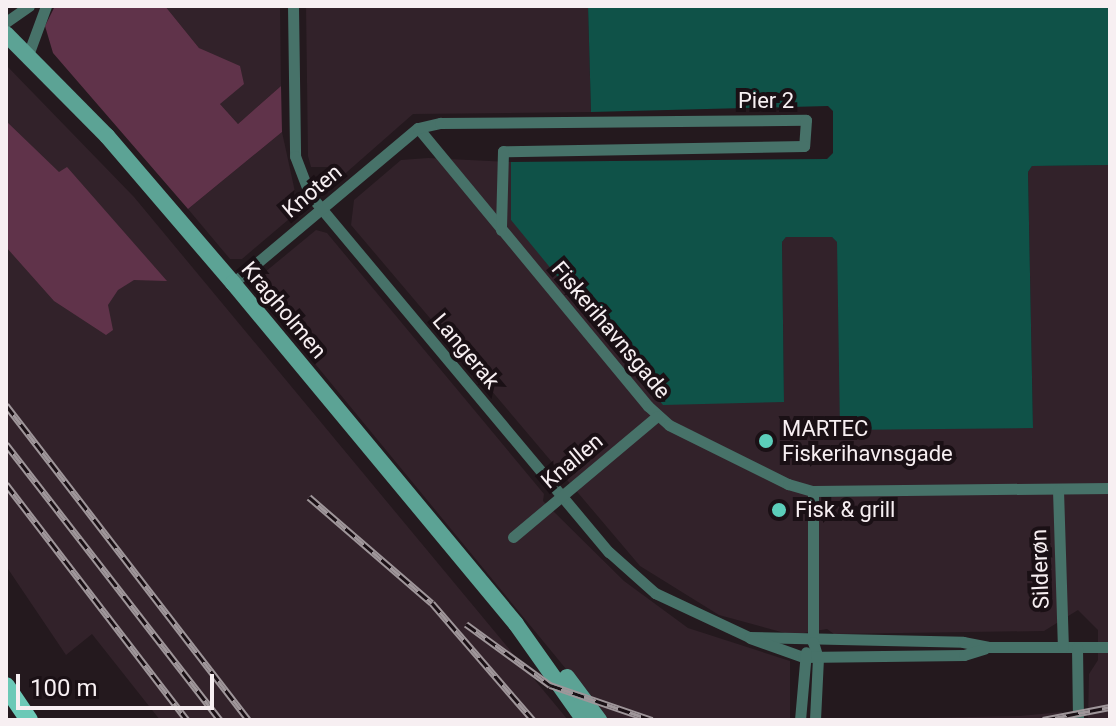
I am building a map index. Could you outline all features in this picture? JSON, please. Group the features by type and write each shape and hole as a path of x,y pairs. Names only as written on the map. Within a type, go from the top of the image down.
{"main road":[{"path":"6,686 29,720"},
{"path":"6,711 16,720"}],"street":[{"path":"6,22 29,6"},
{"path":"28,55 46,6"},
{"name":"Langerak","path":"293,6 295,156 303,184 609,552 655,593 749,637 761,646 803,657 964,655 988,647"},
{"name":"Kragholmen","path":"6,34 107,136 599,720"},
{"name":"Pier 2","path":"418,128 440,123 806,120 804,146 503,151 501,230"},
{"name":"Knoten","path":"233,283 418,128"},
{"name":"Fiskerihavnsgade","path":"418,128 657,416 776,478 813,491 1110,488"},
{"name":"Knallen","path":"513,537 657,416"},
{"name":"Silderøn","path":"1058,490 1063,647"},
{"path":"813,491 813,642 818,658 815,720"},
{"name":"Kragholmen","path":"516,624 584,720"},
{"name":"Langerak","path":"749,637 813,642 952,642 988,647 1110,647"},
{"path":"800,720 803,657 813,642"},
{"path":"1077,647 1078,720"}],"shaded area":[{"path":"55,6 165,6 199,48 240,66 244,84 220,104 238,124 281,86 282,132 188,209 53,53 45,26"},
{"path":"165,6 280,6 281,86 238,124 220,104 224,63 199,48"},
{"path":"306,6 588,6 591,112 413,114 339,179 328,167 311,167 308,156"},
{"path":"588,6 1110,6 1110,165 1032,166 1028,172 1033,428 840,430 837,242 832,237 786,237 782,242 784,402 663,405 511,220 511,162 827,159 833,153 833,111 828,106 591,112"},
{"path":"6,65 134,197 568,720 160,720 92,634 66,655 6,566"},
{"path":"6,121 59,172 67,167 167,281 134,280 118,290 108,305 113,330 106,335 54,301 6,247"},
{"path":"282,132 297,201 295,214 242,259 230,259 188,209"},
{"path":"428,158 511,162 511,220 784,401 782,242 786,237 832,237 1033,428 1028,172 1032,166 1110,165 1110,720 1088,720 1089,674 1098,660 1098,630 1078,610 1044,631 834,634 827,629 792,635 719,615 640,566 351,225 354,200 401,160"},
{"path":"316,230 327,233 544,494 543,501 624,581 688,628 790,661 790,720 608,720 256,292 259,277"},
{"path":"1062,712 1063,720 826,720 1020,716"}],"railway":[{"path":"6,405 249,720"},
{"path":"6,444 220,720"},
{"path":"6,484 187,720"},
{"path":"309,497 432,603 533,720"},
{"path":"466,624 550,685 652,720"},
{"path":"1043,720 1110,707"}],"place":[{"name":"MARTEC Fiskerihavnsgade","path":"766,441"},
{"name":"Fisk & grill","path":"779,510"}]}
